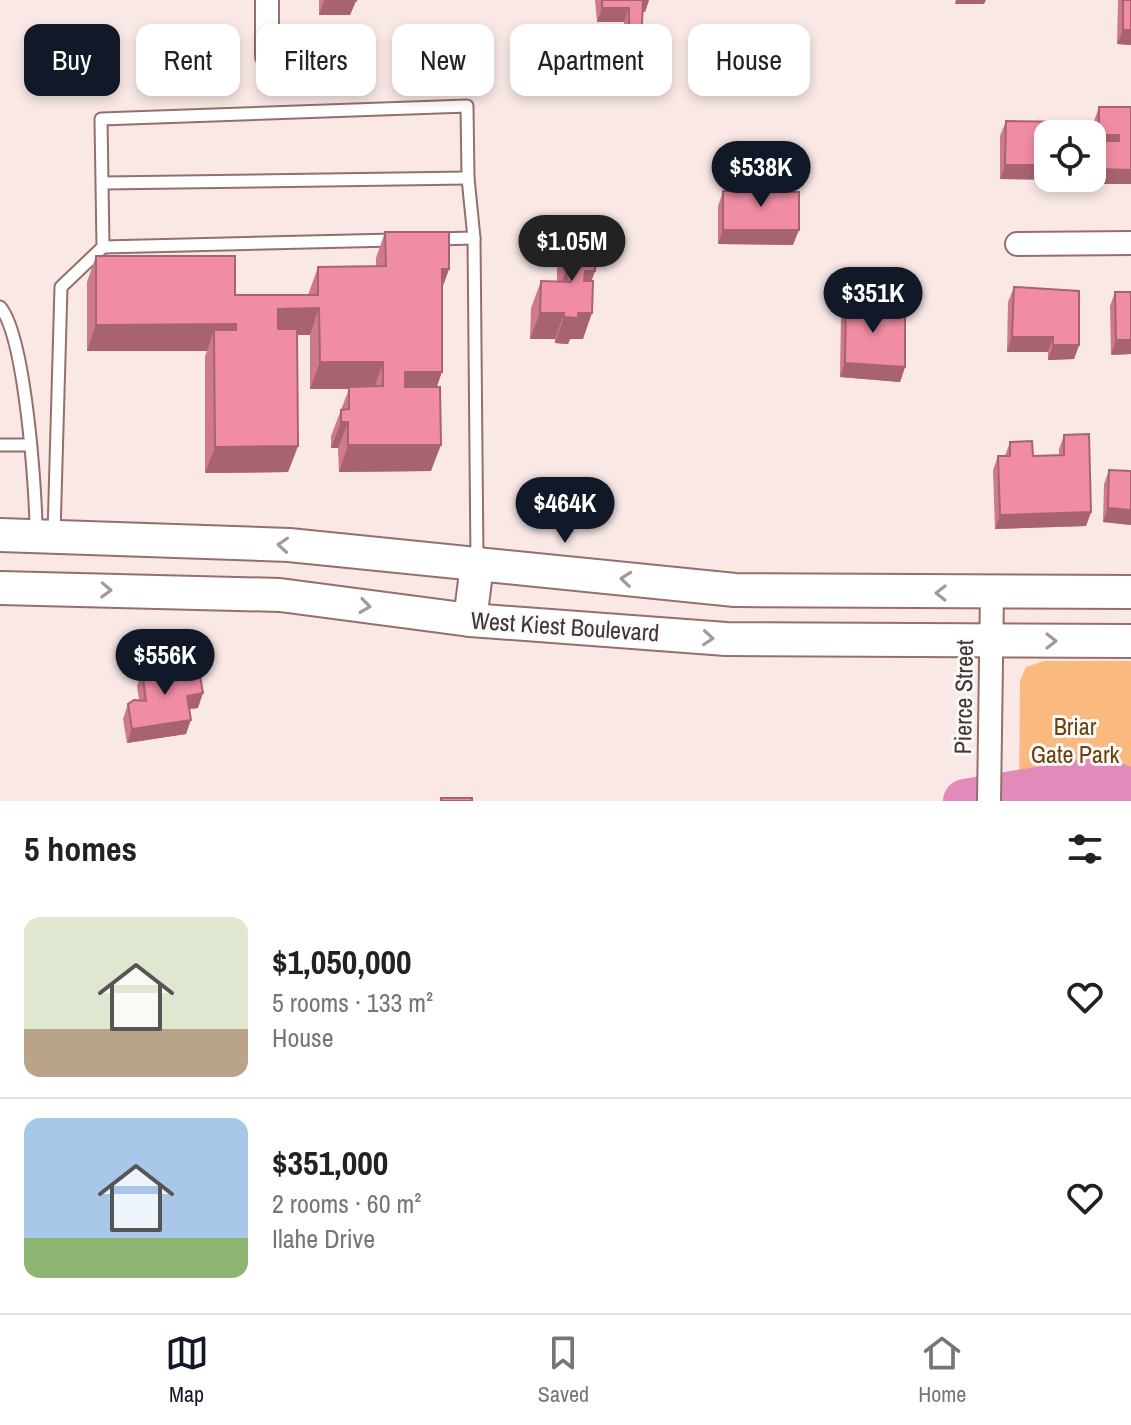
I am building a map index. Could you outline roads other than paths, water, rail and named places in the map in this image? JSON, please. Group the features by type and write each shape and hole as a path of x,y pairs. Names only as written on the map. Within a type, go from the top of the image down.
{"main road":[{"path":"0,535 289,545 735,590 1131,592"},
{"path":"45,535 48,588"},
{"path":"470,620 477,565"},
{"name":"West Kiest Boulevard","path":"0,588 280,595 470,620 726,639 1131,641"}],"street":[{"path":"267,0 267,24"},
{"path":"1017,244 1131,243"},
{"name":"Pierce Street","path":"989,801 992,593"}],"lane":[{"path":"103,247 101,119 467,106 468,178 474,238 477,565"},
{"path":"103,183 468,178"},
{"path":"428,239 474,238"},
{"path":"45,535 61,287 103,247 413,240"},
{"path":"0,307 9,318 21,364 28,445 45,535"},
{"path":"0,445 28,445"}],"waterway":[{"path":"965,801 1102,778 1131,791"}],"park label":[{"name":"Briar Gate Park","path":"1075,741"}]}
